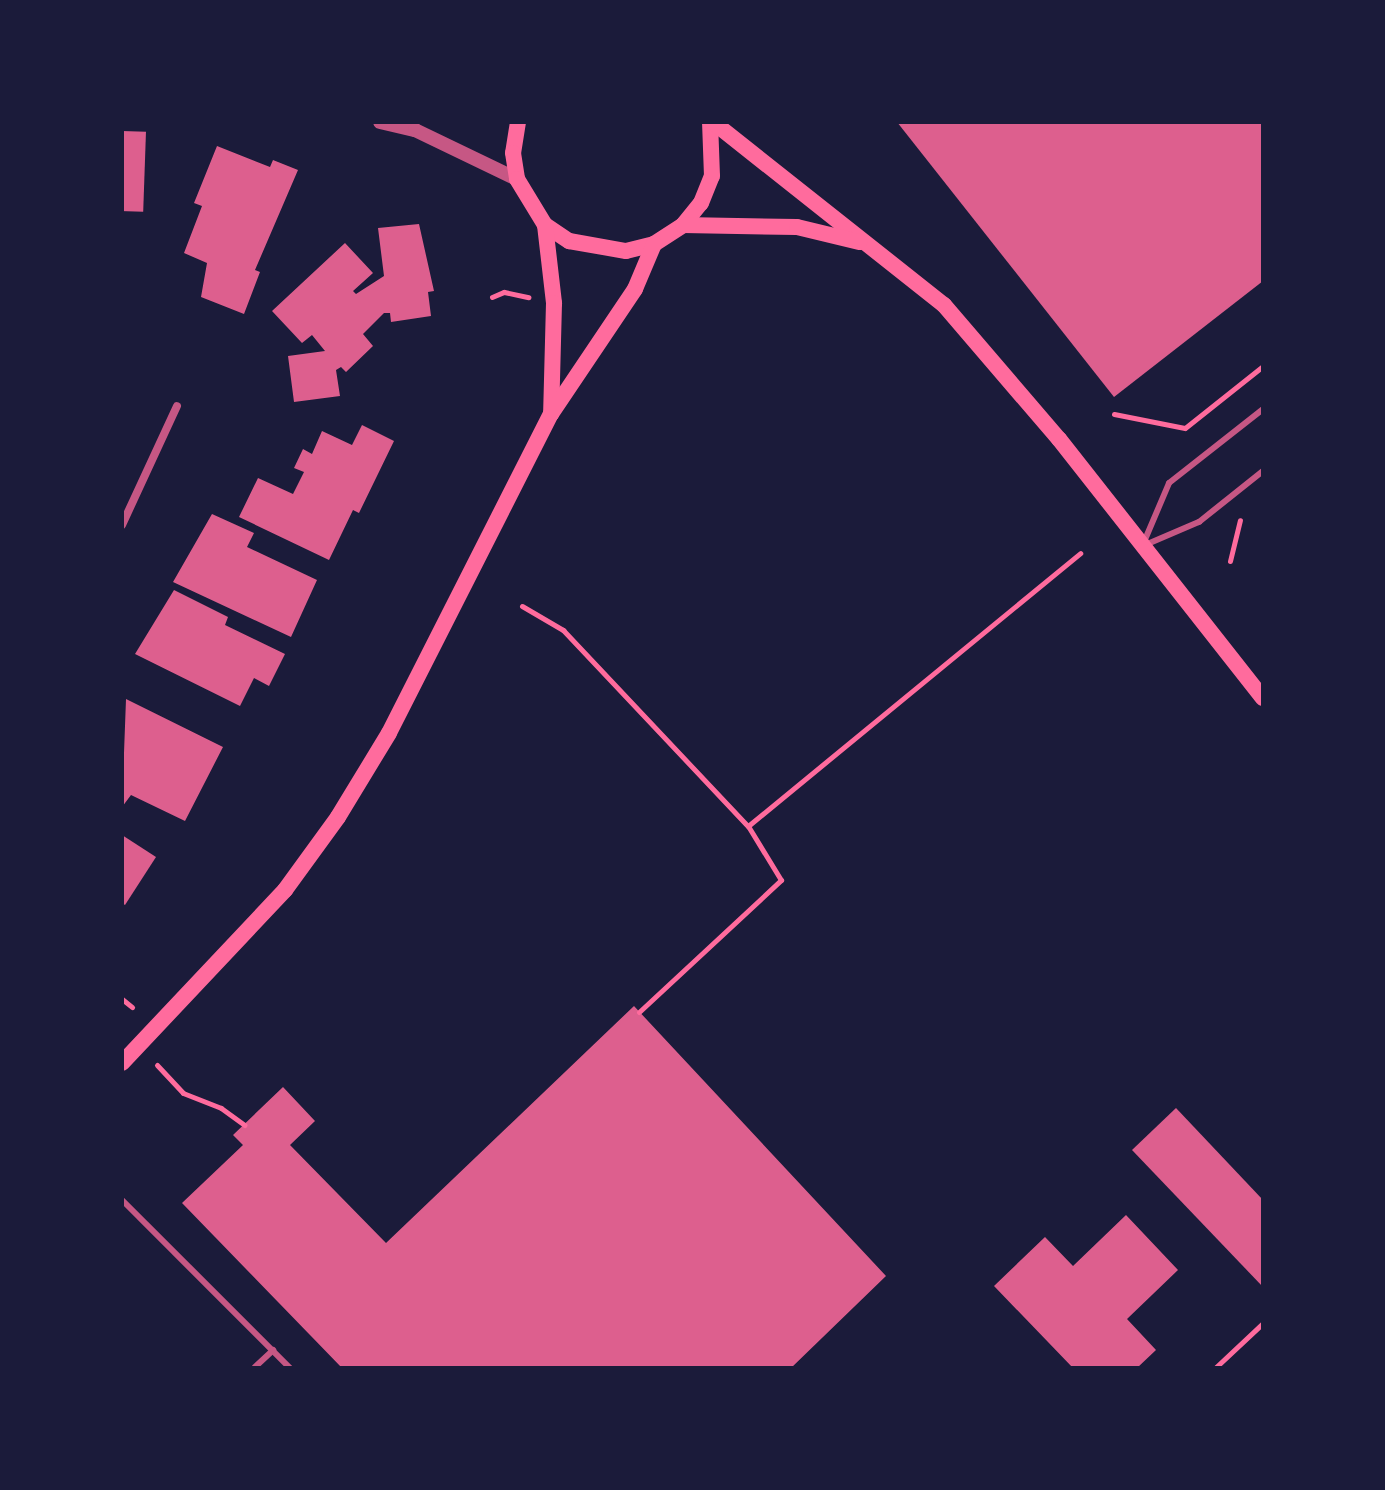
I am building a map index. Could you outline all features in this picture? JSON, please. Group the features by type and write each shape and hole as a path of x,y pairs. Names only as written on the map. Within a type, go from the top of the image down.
{"main road":[{"path":"518,122 513,153 517,179 545,225 554,303 551,414"},
{"path":"545,225 569,241 597,250 626,251 654,244 683,225 701,203 712,176 711,122"},
{"path":"711,122 944,305 1143,546 1263,698"},
{"path":"683,225 797,227 864,243"},
{"path":"122,1063 285,890 338,817 389,733 551,414 635,289 654,244"}],"street":[{"path":"380,122 415,130 517,179"},
{"path":"122,525 177,406"}],"lane":[{"path":"1143,546 1169,483 1263,409"},
{"path":"1143,546 1199,522 1263,471"},
{"path":"122,1200 290,1368"},
{"path":"255,1367 273,1350"}],"path":[{"path":"1114,414 1185,428 1263,366"},
{"path":"1230,561 1239,521 1251,512"},
{"path":"748,826 1080,553"},
{"path":"522,606 563,630 748,826 781,880 639,1012"},
{"path":"122,999 132,1007"},
{"path":"154,1061 183,1093 221,1108 244,1125"},
{"path":"1215,1368 1263,1323"}],"building":[{"path":"897,122 1263,122 1263,281 1114,397"},
{"path":"122,131 146,132 143,212 122,211"},
{"path":"217,146 270,167 273,160 298,170 255,270 260,272 244,314 201,297 207,263 184,253 202,206 194,203"},
{"path":"419,224 434,291 428,292 431,316 391,322 390,313 384,313 363,334 373,346 346,372 341,367 336,370 340,396 294,402 288,356 325,351 312,335 302,343 272,311 345,243 373,273 353,291 356,294 384,276 378,228"},
{"path":"362,425 394,441 359,513 353,510 329,560 239,517 258,478 293,494 304,472 294,468 303,449 312,454 322,431 352,445"},
{"path":"212,514 254,533 247,547 317,580 291,637 173,582"},
{"path":"174,590 228,617 225,625 285,654 269,686 254,678 240,706 135,654"},
{"path":"126,699 223,747 185,821 131,795 122,807"},
{"path":"122,835 156,857 125,905 122,903"},
{"path":"634,1006 886,1276 791,1368 342,1368 182,1203 243,1145 233,1135 283,1087 315,1121 290,1145 386,1243"},
{"path":"1176,1108 1263,1200 1263,1287 1132,1150"},
{"path":"1126,1215 1178,1270 1127,1319 1156,1350 1137,1368 1073,1368 994,1286 1045,1237 1073,1266"}]}
